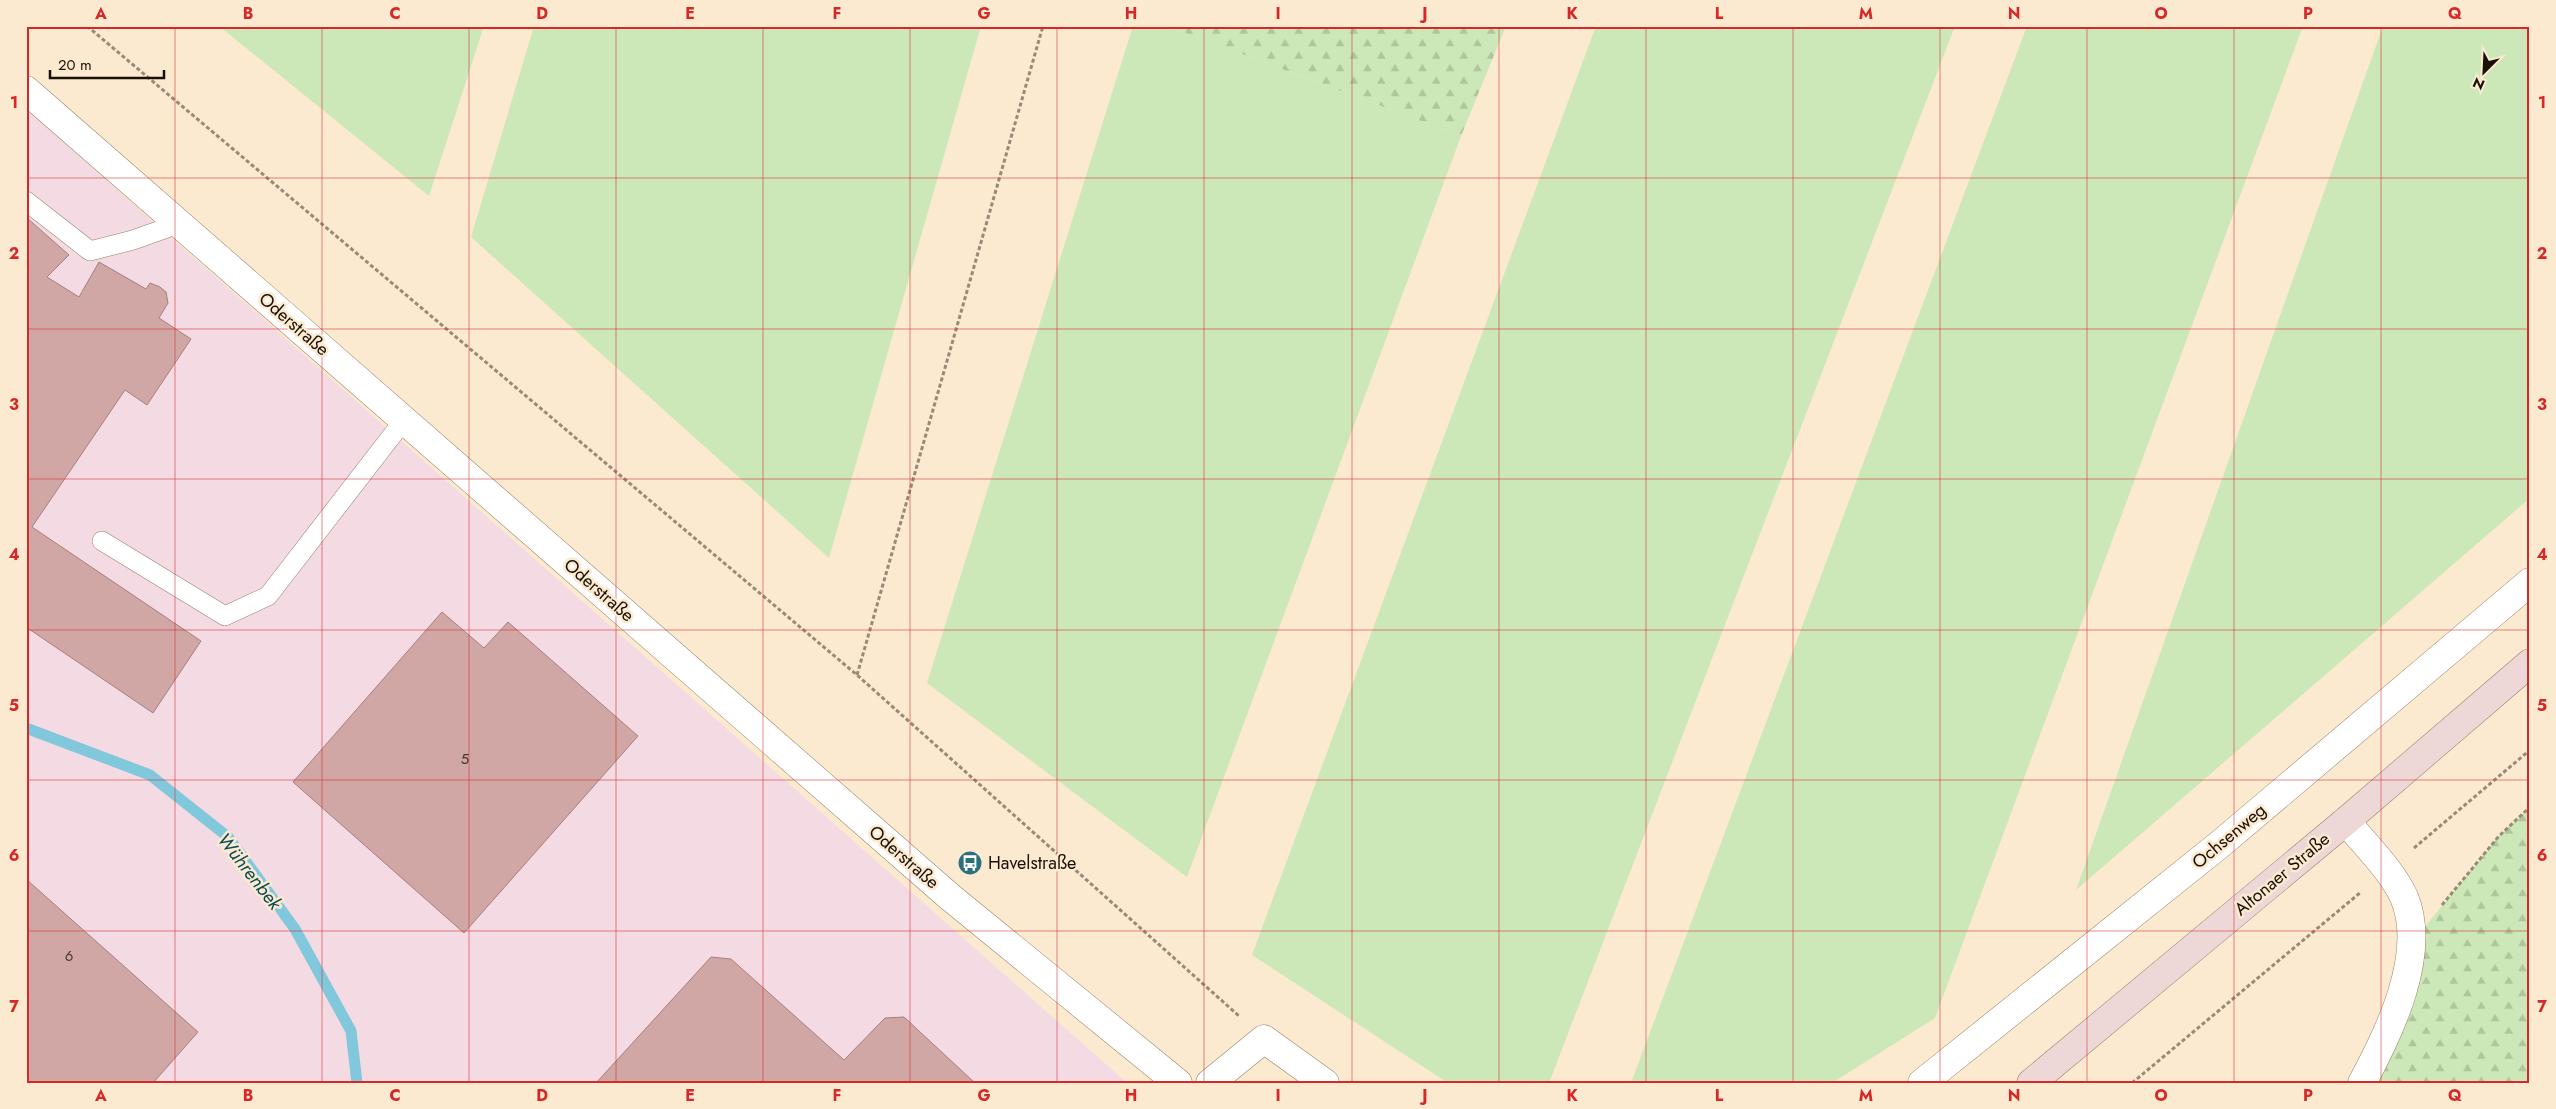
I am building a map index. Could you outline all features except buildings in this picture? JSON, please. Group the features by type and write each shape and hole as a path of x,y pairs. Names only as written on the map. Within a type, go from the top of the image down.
{"main road":[{"name":"Altonaer Straße","path":"2031,1083 2346,821 2530,663"}],"street":[{"name":"Oderstraße","path":"26,90 950,897 1178,1083"},
{"name":"Ochsenweg","path":"1922,1083 2220,845 2530,582"},
{"path":"2346,821 2387,871 2404,898 2411,944 2409,972 2386,1035 2362,1083"},
{"path":"1210,1083 1264,1038 1325,1083"}],"lane":[{"path":"26,201 90,251 133,240 178,224"},
{"path":"102,541 225,616 268,596 404,420"}],"path":[{"path":"87,26 856,675 1264,1038"},
{"path":"856,675 1043,26"},
{"path":"2132,1083 2530,750"},
{"path":"2411,944 2499,836 2530,807"}],"shaded area":[{"path":"26,109 1127,1083 26,1083"}],"green space":[{"path":"219,26 484,26 429,196"},
{"path":"534,26 981,26 829,558 471,237"},
{"path":"1133,26 1167,26 1461,136 1187,877 927,683"},
{"path":"1167,26 1506,26 1461,136"},
{"path":"1596,26 1955,26 1549,1083 1448,1083 1252,955"},
{"path":"2027,26 2303,26 1935,1018 1832,1083 1631,1083"},
{"path":"2383,26 2530,26 2530,498 2076,890"},
{"path":"2530,807 2530,1083 2361,1083 2411,944 2499,836"}],"waterway":[{"name":"Wührenbek","path":"26,728 150,775 228,837 295,929 351,1031 357,1083"}],"place":[{"name":"Havelstraße","path":"970,863"}]}
